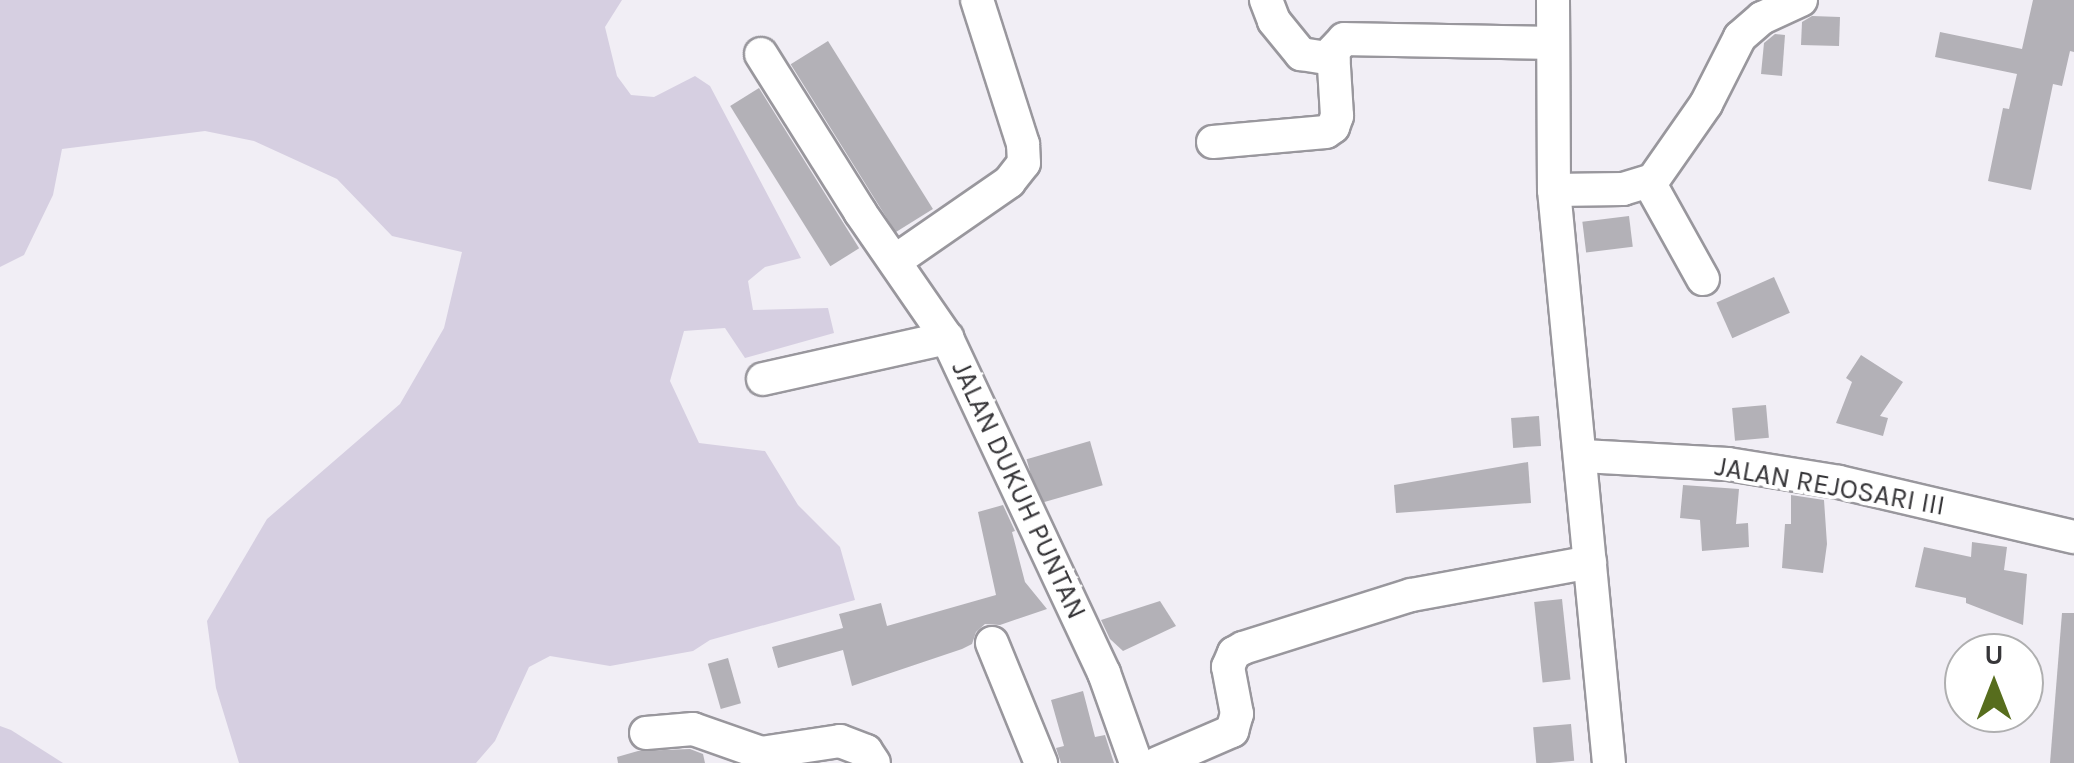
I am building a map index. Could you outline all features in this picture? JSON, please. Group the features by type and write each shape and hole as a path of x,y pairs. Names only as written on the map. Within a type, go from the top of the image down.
{"street":[{"path":"895,261 1009,182 1024,163 1023,144 977,0"},
{"path":"1266,0 1274,22 1301,54 1334,59"},
{"path":"1553,0 1554,190 1583,456 1609,763"},
{"path":"1554,190 1623,189 1648,182 1668,162 1706,104 1740,37 1762,18 1801,0"},
{"path":"1213,142 1326,132 1337,116 1334,59 1336,44 1344,39 1552,43"},
{"path":"761,54 947,338"},
{"path":"1648,182 1703,279"},
{"name":"JALAN DUKUH PUNTAN","path":"763,378 947,338 1083,626 1136,763"},
{"name":"JALAN REJOSARI III","path":"1583,456 1728,464 1838,482 2074,537"},
{"path":"1158,763 1232,732 1237,714 1228,667 1234,653 1243,648 1410,595 1590,562"},
{"path":"992,643 1041,763"},
{"path":"646,732 692,729 762,754 840,741 866,751 874,763"}],"shaded area":[{"path":"0,0 622,0 605,27 617,76 631,95 654,97 695,76 710,86 801,258 765,267 748,281 753,310 828,308 834,333 745,358 725,328 684,331 670,381 699,443 765,451 798,505 840,547 855,600 710,640 693,651 610,666 550,656 529,667 495,741 476,763 239,763 216,688 207,621 267,519 400,404 444,328 462,252 392,236 337,179 254,141 205,131 62,149 53,195 24,255 0,267"},
{"path":"0,726 11,730 63,763 0,763"}],"building":[{"path":"2033,0 2074,0 2074,52 2070,51 2062,86 2053,84 2031,190 1988,181 2003,108 2009,109 2017,74 1935,57 1940,32 2022,49"},
{"path":"1812,16 1840,17 1839,46 1801,45 1802,22"},
{"path":"1775,34 1785,35 1782,76 1761,74 1764,43"},
{"path":"828,41 933,209 896,232 791,64"},
{"path":"759,88 859,248 830,266 730,106"},
{"path":"1629,216 1633,247 1586,252 1582,222"},
{"path":"1774,277 1790,313 1732,338 1716,303"},
{"path":"1861,355 1903,382 1880,416 1888,418 1883,436 1836,423 1852,382 1846,378"},
{"path":"1766,405 1769,438 1735,441 1732,408"},
{"path":"1539,416 1541,446 1513,448 1511,418"},
{"path":"1090,441 1103,485 1039,503 1027,459"},
{"path":"1528,462 1531,503 1396,513 1394,485"},
{"path":"1683,485 1739,489 1736,524 1748,523 1749,547 1702,551 1700,520 1680,518"},
{"path":"1791,495 1824,500 1827,544 1823,573 1782,568 1785,524 1791,524"},
{"path":"1003,505 1015,531 1012,532 1025,582 1047,609 1000,625 985,624 976,632 972,644 962,649 852,686 843,650 778,668 772,647 843,628 839,614 881,603 887,626 996,595 978,512"},
{"path":"1972,542 2007,547 2004,570 2027,574 2023,625 1966,603 1966,598 1915,587 1924,547 1971,557"},
{"path":"1562,599 1570,680 1543,682 1534,602"},
{"path":"1160,601 1176,626 1123,651 1110,639 1101,620"},
{"path":"2062,613 2074,613 2074,763 2050,763"},
{"path":"728,658 741,703 721,709 708,664"},
{"path":"1083,691 1095,737 1105,735 1114,763 1061,763 1056,748 1064,746 1051,700"},
{"path":"1571,724 1574,761 1536,763 1533,727"},
{"path":"690,749 703,754 705,763 618,763 617,757 638,751"}]}
